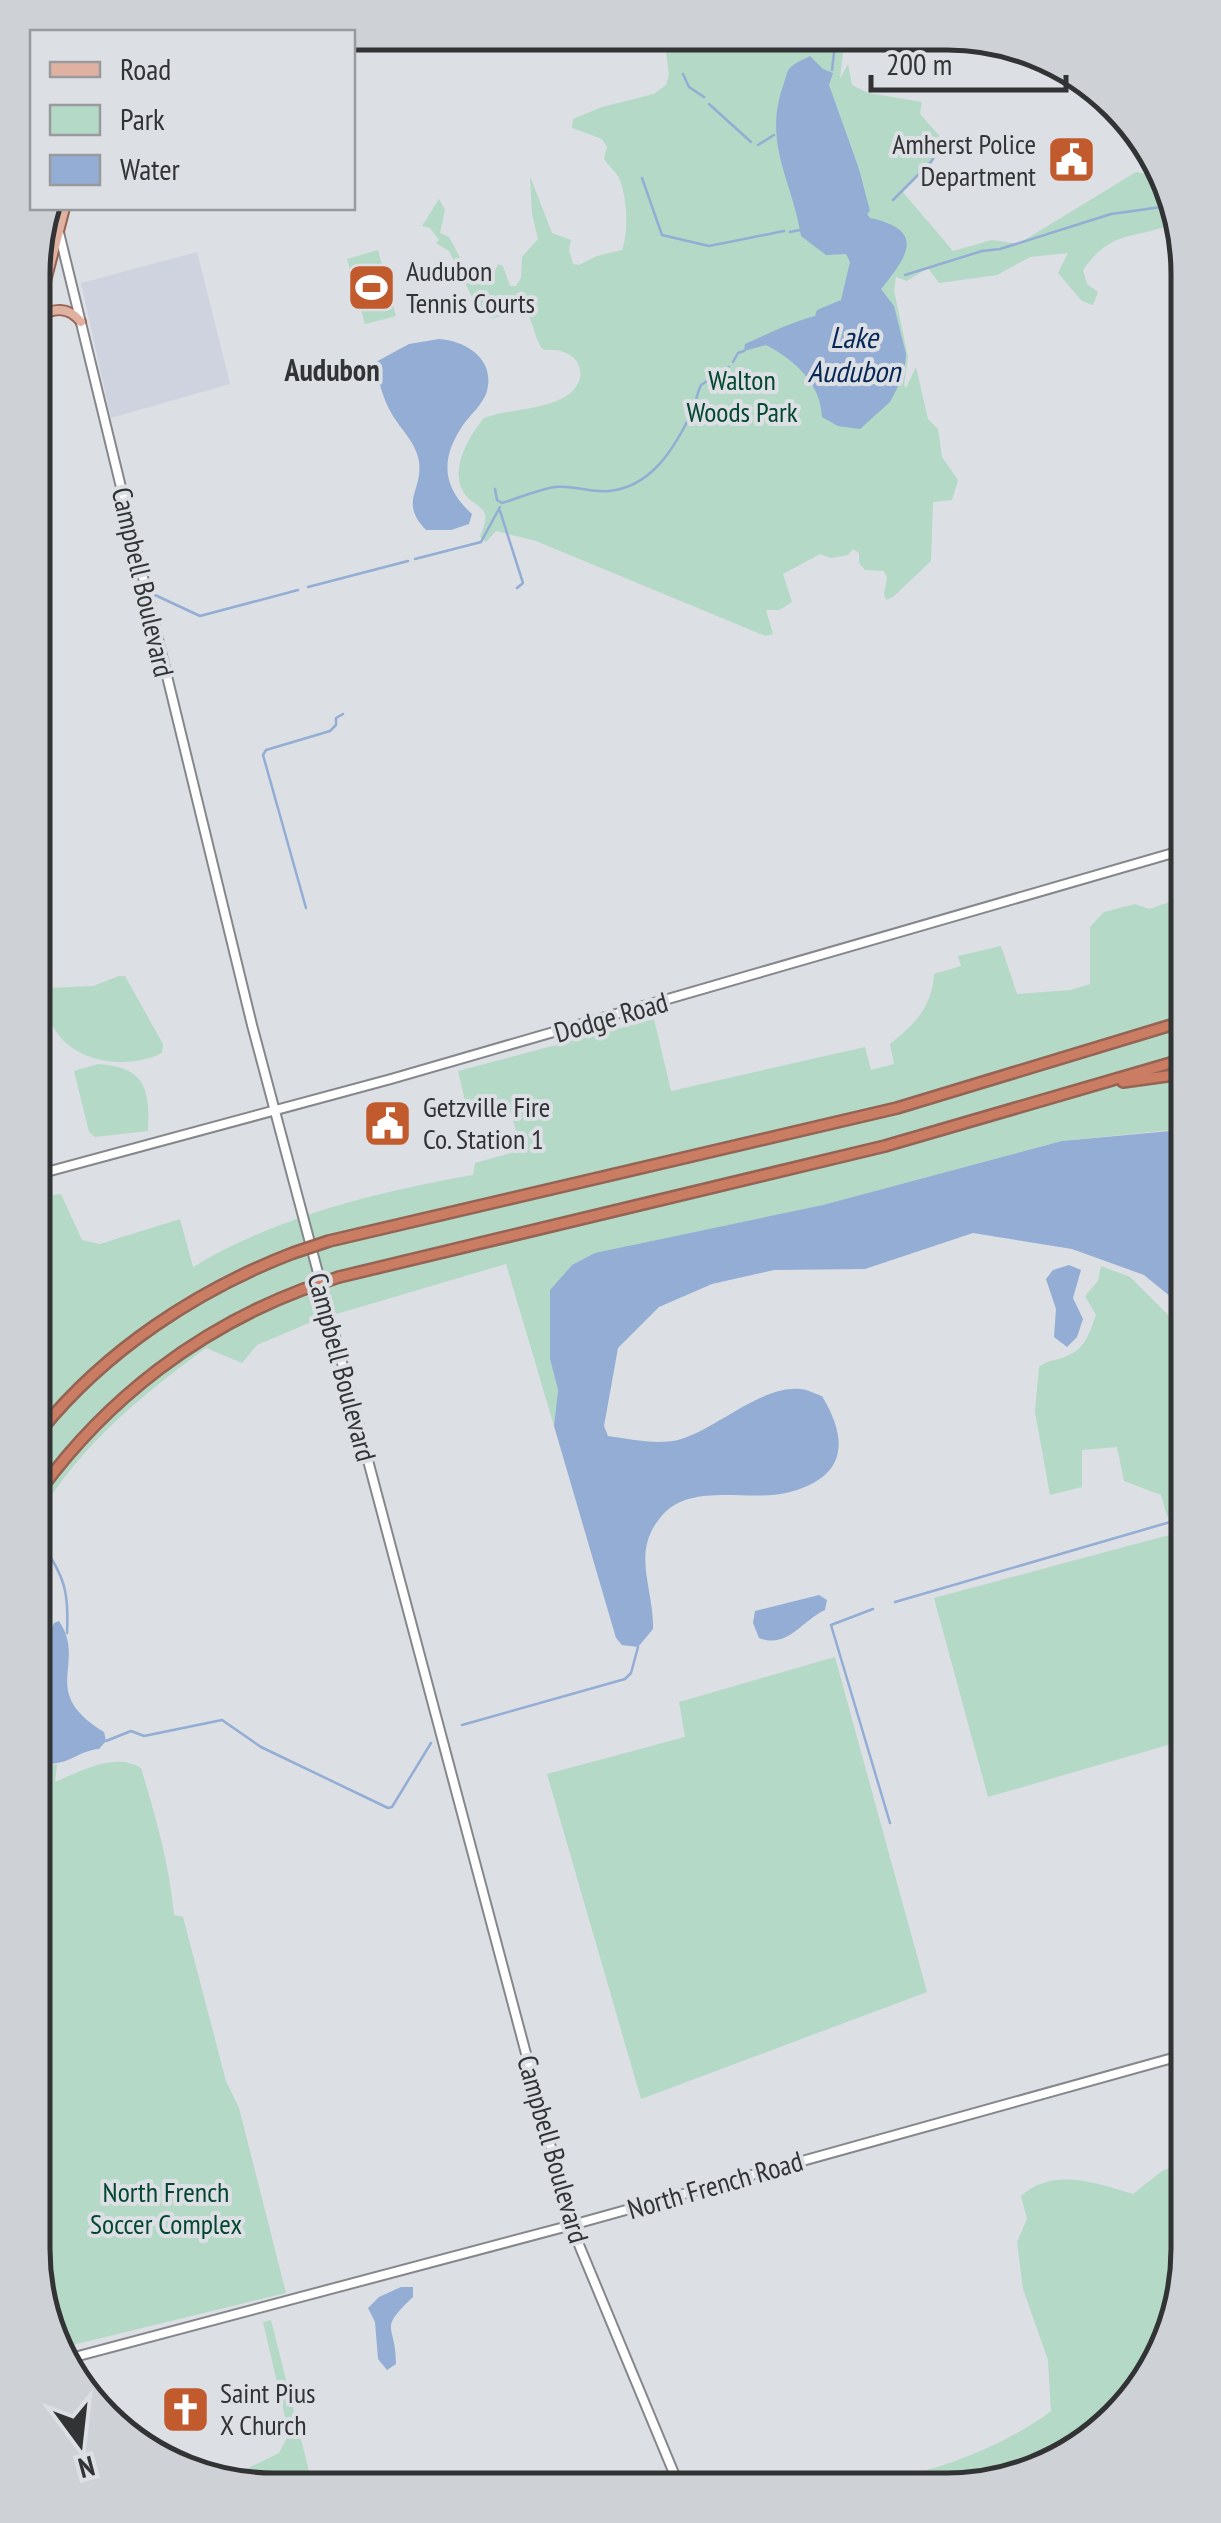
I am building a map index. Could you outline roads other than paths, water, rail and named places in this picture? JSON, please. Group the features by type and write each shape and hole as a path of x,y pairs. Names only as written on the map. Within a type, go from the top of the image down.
{"highway":[{"path":"50,1420 105,1365 160,1322 228,1281 293,1252 897,1108 1171,1023"},
{"path":"50,1478 90,1430 135,1386 178,1353 237,1319 304,1289 338,1277 885,1146 1171,1063"},
{"path":"1085,1088 1171,1075"}],"main road":[{"path":"50,271 65,210"},
{"name":"Campbell Boulevard","path":"57,221 158,646 276,1111 572,2225 674,2473"},
{"path":"50,311 71,312 82,322"},
{"name":"Dodge Road","path":"50,1171 276,1111 1171,854"},
{"name":"North French Road","path":"78,2356 572,2225 1171,2058"}],"water":[{"name":"Lake Audubon","path":"810,56 833,73 829,85 859,169 870,211 867,214 899,230 907,246 899,266 881,289 894,306 906,354 904,375 890,402 860,429 838,426 822,417 811,384 777,351 766,345 744,351 745,344 815,316 817,310 841,300 850,262 846,254 826,255 801,236 777,143 778,104 787,73 794,64"},
{"path":"439,339 460,344 478,355 488,382 484,398 456,437 448,461 450,483 472,514 469,524 451,530 426,530 418,520 413,502 419,478 418,457 387,404 374,363 409,344"},
{"path":"1171,1131 1171,1297 1144,1275 1072,1249 973,1233 865,1269 774,1270 712,1284 659,1307 618,1348 604,1426 608,1436 652,1442 678,1440 769,1394 800,1389 822,1396 837,1429 839,1444 831,1469 805,1487 771,1495 702,1496 672,1507 660,1518 651,1531 645,1558 653,1629 638,1647 622,1645 616,1638 554,1426 558,1390 550,1359 550,1290 572,1265 595,1253 823,1205 1062,1141"},
{"path":"1069,1265 1081,1270 1073,1298 1083,1319 1077,1337 1067,1347 1054,1337 1056,1309 1046,1279 1053,1270"},
{"path":"819,1595 827,1600 825,1610 786,1637 759,1638 753,1623 755,1611"},
{"path":"59,1621 67,1637 68,1690 73,1704 104,1732 106,1741 99,1749 52,1764 50,1631"},
{"path":"401,2287 413,2287 413,2297 392,2322 396,2364 387,2370 378,2359 375,2322 368,2308 379,2297"}],"waterway":[{"path":"832,70 834,50"},
{"path":"683,74 689,87 704,97"},
{"path":"709,104 751,142"},
{"path":"758,145 774,135"},
{"path":"893,200 931,162 944,141"},
{"path":"642,178 662,235 709,246 784,231"},
{"path":"905,275 1111,214 1160,207"},
{"path":"790,232 800,230"},
{"path":"733,362 744,351"},
{"path":"495,489 497,500 502,503 555,487 609,491 637,482 659,464 677,440 693,411 701,385 729,367"},
{"path":"415,559 481,542 500,507"},
{"path":"500,511 523,583 517,588"},
{"path":"308,587 408,561"},
{"path":"155,595 200,616 298,590"},
{"path":"306,908 263,755 266,750 330,731 336,718 343,714"},
{"path":"895,1602 1171,1522"},
{"path":"50,1557 64,1585 67,1633"},
{"path":"873,1609 831,1625 890,1823"},
{"path":"462,1725 625,1679 631,1673 638,1647"},
{"path":"106,1741 131,1731 144,1736 222,1720 261,1747 388,1808 431,1743"}],"place":[{"name":"Amherst Police Department","path":"1071,160"},
{"name":"Audubon Tennis Courts","path":"371,287"},
{"name":"Getzville Fire Co. Station 1","path":"388,1123"},
{"name":"Saint Pius X Church","path":"185,2409"}],"district":[{"name":"Audubon","path":"332,371"}],"park label":[{"name":"Walton Woods Park","path":"742,396"},
{"name":"North French Soccer Complex","path":"166,2208"}]}
